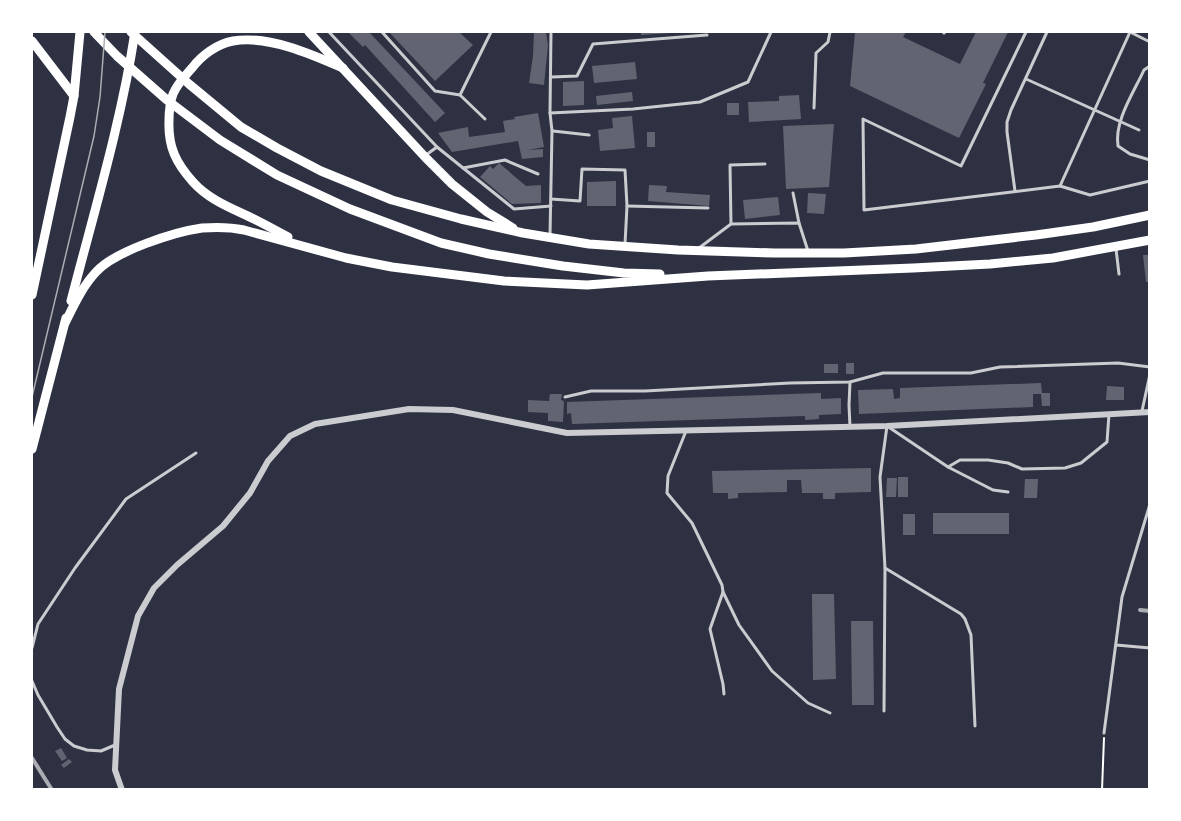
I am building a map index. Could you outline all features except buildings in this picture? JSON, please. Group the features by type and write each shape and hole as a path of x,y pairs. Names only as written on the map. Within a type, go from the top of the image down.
{"main road":[{"path":"32,295 74,96 80,32"},
{"path":"94,32 117,56 167,100 220,140 277,175 375,219 441,243 528,261 624,273 708,276"},
{"path":"32,448 111,145 130,63 133,32"},
{"path":"133,32 189,84 241,127 321,171 392,200 461,219 550,238 589,244 696,251 808,253 916,249 1093,227 1149,215"},
{"path":"130,63 142,32"},
{"path":"309,32 425,157 469,199 523,233"},
{"path":"32,40 74,96"},
{"path":"306,246 226,206 195,185 178,163 171,148 169,108 174,92 195,63 217,46 232,41 246,40 273,44 297,50 343,68"},
{"path":"65,323 80,291 97,270 129,250 162,238 203,228 232,228 259,233 384,266 504,281 587,285 708,276 990,264 1053,258 1149,240"}],"street":[{"path":"122,789 115,770 119,689 138,616 154,588 223,526 250,493 268,461 290,436 315,424 408,410 453,410 567,433 887,426 1149,412"}],"lane":[{"path":"329,32 437,147 514,209 551,206"},
{"path":"382,32 435,91 460,95 485,119"},
{"path":"460,95 491,32"},
{"path":"550,238 551,32"},
{"path":"550,113 633,109 700,102 748,82 771,32"},
{"path":"814,108 816,53 828,42 830,32"},
{"path":"1026,32 961,166 863,118 864,210 1060,186 1090,195 1149,181"},
{"path":"1015,191 1007,122 1047,32"},
{"path":"1060,186 1130,32 1149,42"},
{"path":"551,77 577,76 593,44 707,35"},
{"path":"1149,66 1144,70 1120,122 1117,139 1118,146 1130,154 1149,160"},
{"path":"1026,79 1139,130"},
{"path":"552,130 590,135"},
{"path":"425,157 437,147"},
{"path":"462,168 505,160 538,174"},
{"path":"731,224 730,165 765,164"},
{"path":"551,199 580,201 582,169 625,170 627,206 624,247"},
{"path":"793,194 808,253"},
{"path":"627,206 708,208"},
{"path":"696,251 731,224 799,223"},
{"path":"1115,246 1119,274"},
{"path":"565,397 591,391 645,391 790,382 850,382 883,373 971,373 1000,367 1118,363 1149,367"},
{"path":"1142,413 1149,374"},
{"path":"850,382 850,427"},
{"path":"948,467 960,460 988,460 1008,463 1022,469 1065,468 1077,465 1107,442 1109,414"},
{"path":"884,711 885,568 880,477 887,426 948,467 993,490 1008,492"},
{"path":"686,431 668,476 667,493 692,523 739,625 772,671 808,703 830,713"},
{"path":"32,648 38,624 75,568 126,499 196,453"},
{"path":"1104,733 1122,597 1149,504"},
{"path":"885,568 961,614 965,619 971,635 975,726"},
{"path":"723,592 710,629 724,694"},
{"path":"1116,645 1149,648"},
{"path":"32,681 65,740 87,750 101,751 117,745"}],"path":[{"path":"1102,789 1104,733"}],"tram line":[{"path":"32,397 94,136 100,97 105,32"}],"railway":[{"path":"1140,610 1150,611"},
{"path":"32,758 52,790"}]}
